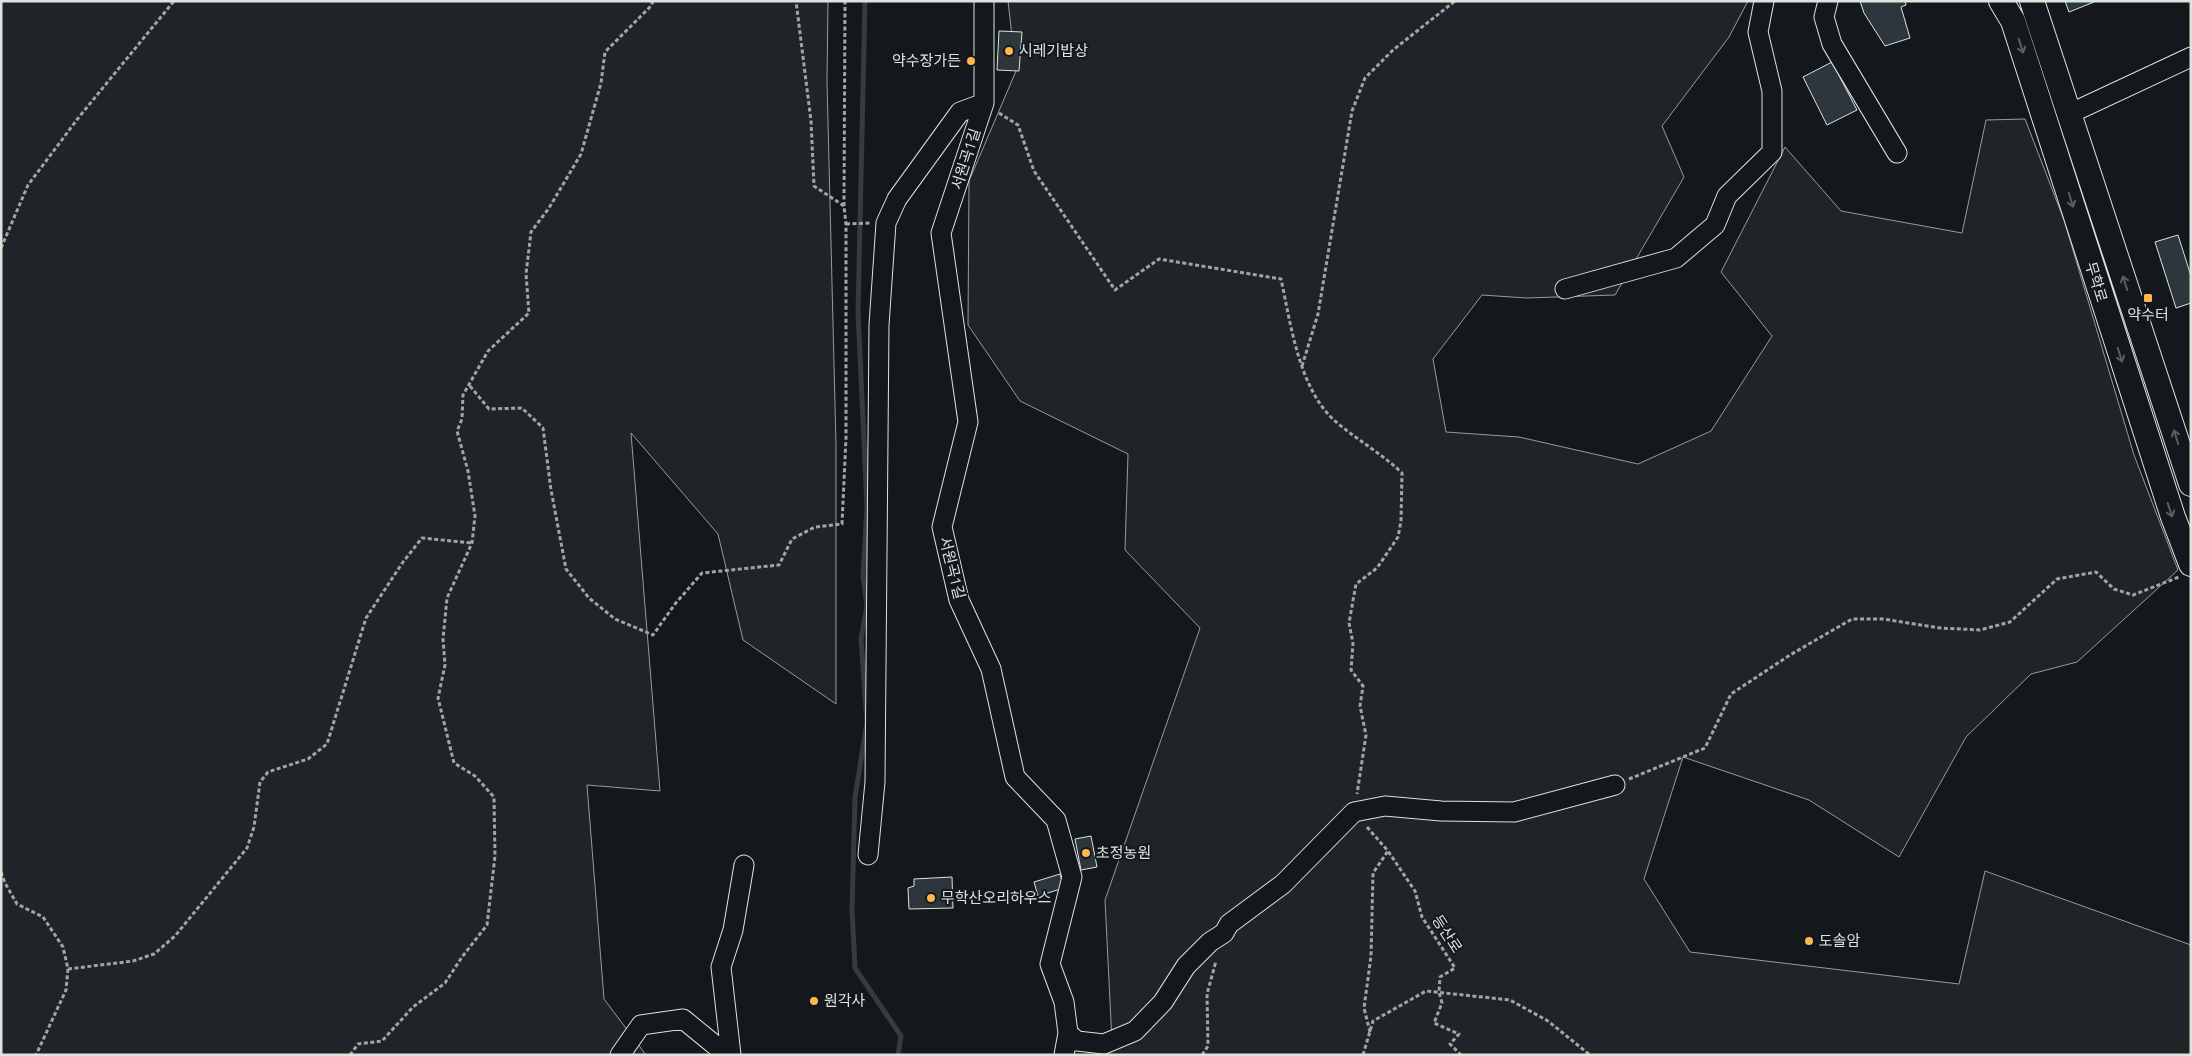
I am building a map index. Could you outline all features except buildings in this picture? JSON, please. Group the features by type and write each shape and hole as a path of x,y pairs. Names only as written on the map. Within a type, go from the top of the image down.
{"main road":[{"name":"무학로","path":"2001,1 2016,30 2172,517 2191,564"},
{"name":"무학로","path":"2032,1 2191,484"}],"street":[{"name":"서원곡1길","path":"984,1 984,104 941,233 968,422 942,527 959,600 991,669 1016,777 1056,820 1072,877 1050,964 1064,1002 1068,1033 1064,1055"},
{"path":"1565,289 1676,258 1715,225 1727,196 1772,152 1772,91 1758,32 1764,1"},
{"path":"1828,1 1824,17 1832,44 1897,153"},
{"path":"2069,114 2191,57"},
{"path":"868,855 875,782 879,325 886,223 897,199 960,112 984,104"},
{"path":"1068,1033 1077,1041 1104,1044 1136,1031 1163,1002 1186,966 1210,942 1224,933 1229,924 1283,884 1354,812 1385,806 1426,810 1514,812 1615,785"},
{"path":"731,1055 720,967 733,930 744,865"},
{"path":"620,1055 641,1025 683,1019 727,1055"}],"path":[{"path":"1,248 28,185 79,117 174,1"},
{"path":"350,1055 358,1044 382,1041 413,1007 445,983 487,925 495,856 494,797 475,776 454,763 438,698 445,665 443,638 447,598 472,542 475,516 468,471 457,431 462,419 464,395 488,351 529,313 526,274 530,232 549,208 581,154 601,83 605,52 651,6 653,1"},
{"path":"796,1 811,121 814,186 844,206"},
{"path":"470,386 489,409 522,408 543,428 551,490 566,569 589,598 615,619 653,635 675,604 702,573 779,565 792,539 815,527 842,524 846,438 845,1"},
{"path":"1302,366 1318,314 1352,111 1365,78 1392,50 1455,1"},
{"path":"984,104 1018,125 1034,171 1115,290 1159,259 1281,279 1302,366 1318,402 1334,420 1357,439 1384,455 1402,472 1401,521 1398,537 1376,568 1356,584 1351,604 1349,623 1353,644 1351,670 1363,686 1360,706 1366,735 1354,812"},
{"path":"846,224 876,223"},
{"path":"68,969 132,961 154,954 175,936 247,848 254,827 260,782 268,772 308,759 327,744 366,618 403,562 422,538 472,542"},
{"path":"1615,785 1705,748 1731,694 1790,655 1852,619 1883,619 1940,628 1980,630 2010,622 2058,579 2096,572 2114,589 2133,595 2171,580"},
{"name":"등산로","path":"1354,812 1388,851 1415,891 1422,917 1455,968 1440,977 1439,992 1442,1003 1434,1023 1459,1034 1450,1044 1461,1055"},
{"path":"1370,1033 1364,1008 1371,956 1372,873 1388,851"},
{"path":"1,872 17,904 42,917 63,947 68,969 66,990 36,1055"},
{"path":"1202,1055 1208,1046 1207,994 1224,933"},
{"path":"1363,1055 1373,1021 1426,991 1510,1000 1548,1021 1590,1055"}],"shaded area":[{"path":"1,1 828,1 827,81 836,445 836,704 743,640 718,534 631,433 660,791 587,785 604,999 646,1055 1,1055"},
{"path":"1008,1 1748,1 1729,37 1662,126 1684,177 1615,295 1526,298 1482,295 1433,359 1446,432 1519,437 1638,464 1711,431 1772,336 1721,272 1785,147 1841,211 1962,233 1986,120 2025,119 2064,220 2134,455 2178,570 2077,662 2031,674 1966,737 1899,857 1809,800 1683,757 1644,879 1690,952 1959,984 1985,871 2191,945 2191,1055 1107,1055 1112,1042 1105,900 1200,628 1125,550 1128,454 1020,401 968,325 969,181 1016,71"}],"waterway":[{"path":"865,1 858,312 867,507 863,576 867,606 861,639 867,722 855,798 852,909 855,968 901,1036 898,1055"}],"place":[{"name":"시레기밥상","path":"1009,51"},
{"name":"약수장가든","path":"971,61"},
{"name":"약수터","path":"2148,298"},
{"name":"초정농원","path":"1086,853"},
{"name":"무학산오리하우스","path":"931,898"},
{"name":"도솔암","path":"1809,941"},
{"name":"원각사","path":"814,1001"}]}
